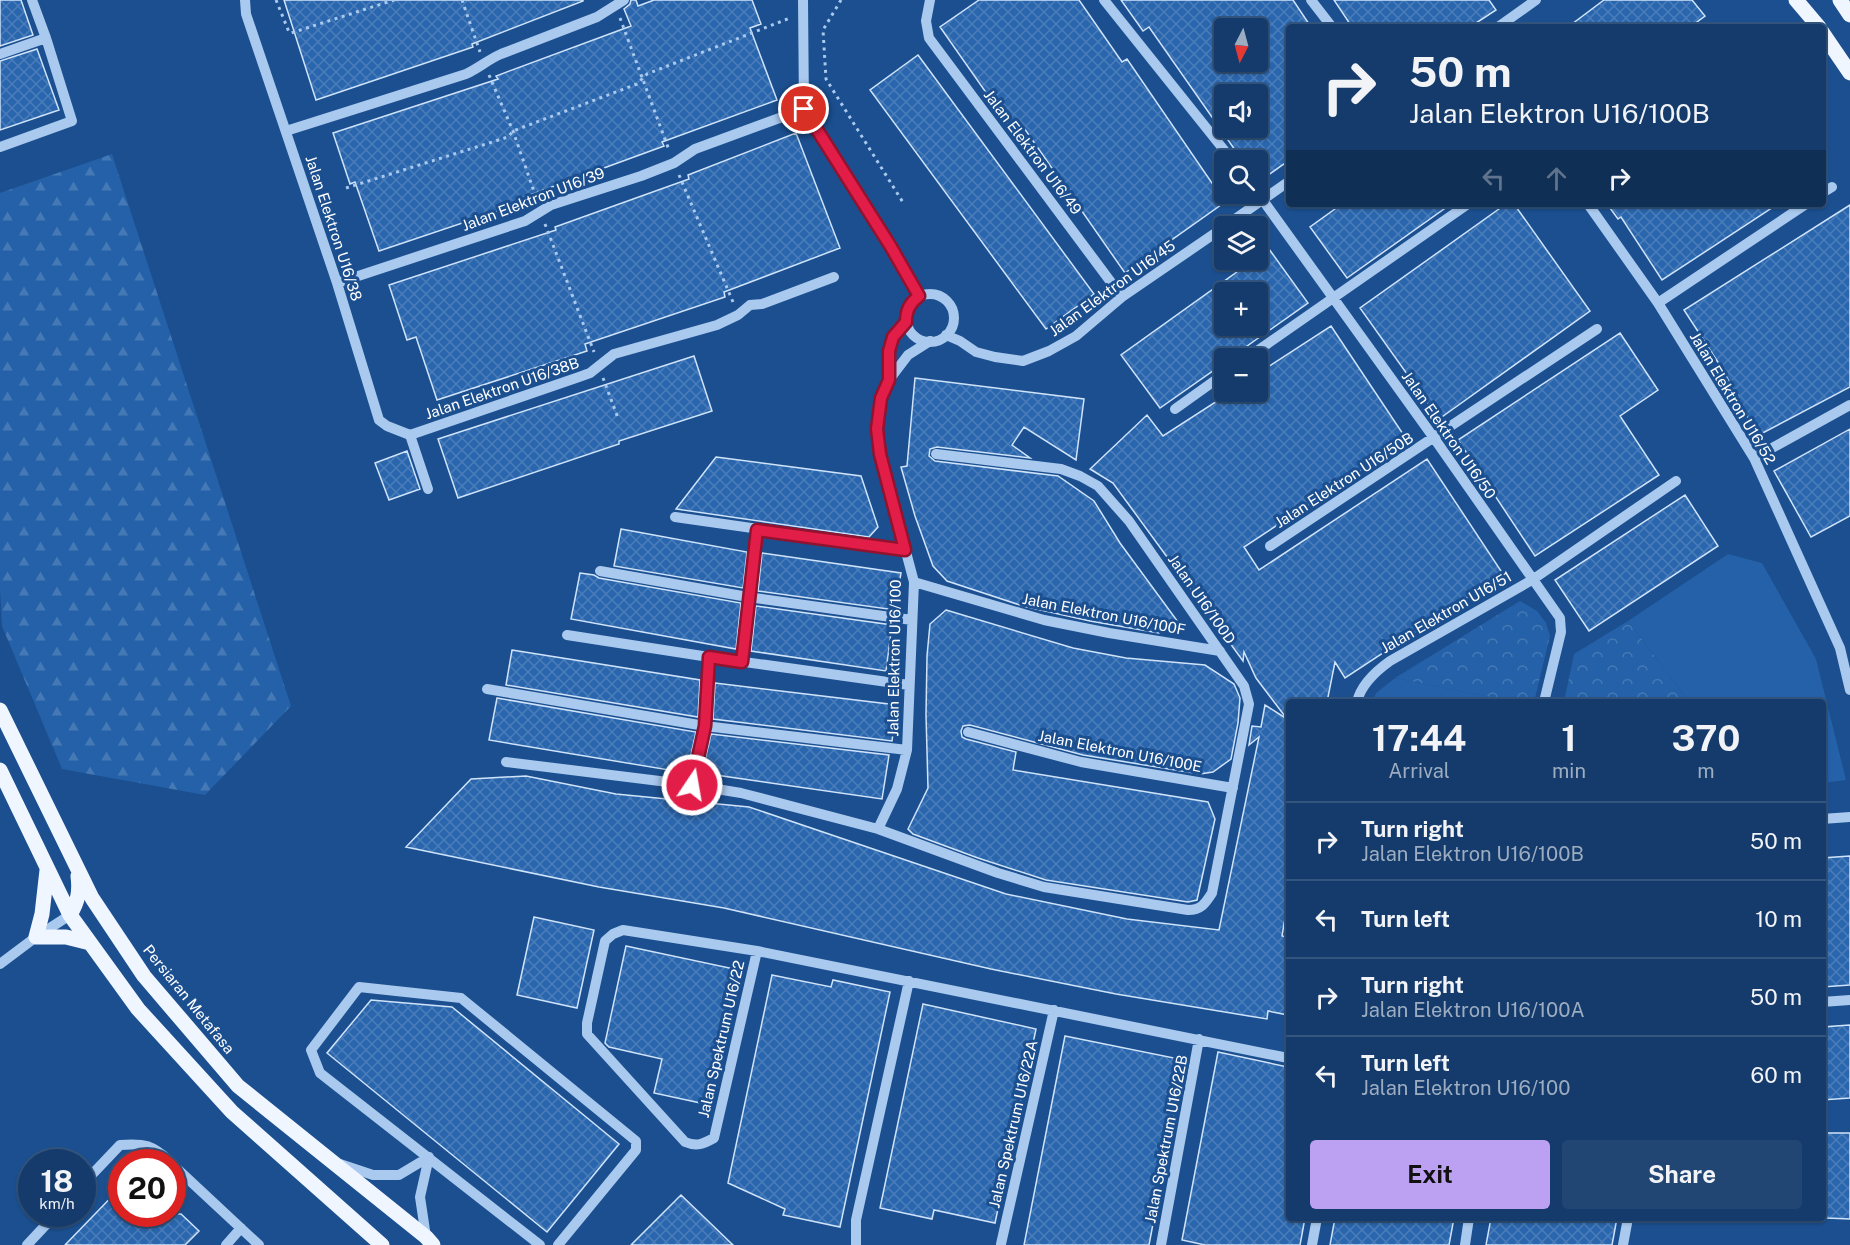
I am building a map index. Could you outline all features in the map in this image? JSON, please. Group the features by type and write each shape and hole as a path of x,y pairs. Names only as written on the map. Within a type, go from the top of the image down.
{"main road":[{"path":"1796,0 1816,24"},
{"path":"1839,0 1850,15"},
{"path":"1826,38 1850,73"},
{"name":"Persiaran Metafasa","path":"0,710 92,898 144,976 238,1086 429,1241"},
{"path":"0,770 70,915 138,1009 232,1112 382,1245"},
{"path":"70,915 78,900 80,890 77,868"},
{"path":"47,870 42,914 36,937 66,937 90,943"}],"street":[{"path":"0,147 72,121 32,0"},
{"name":"Jalan Elektron U16/38","path":"245,0 246,14 337,283 380,420 395,430 410,435"},
{"path":"286,132 466,74 501,54 597,17 624,0"},
{"path":"803,0 804,109 891,247 919,296"},
{"name":"Jalan Elektron U16/49","path":"930,0 926,21 929,38 1122,297"},
{"path":"1104,0 1224,150"},
{"path":"1311,0 1330,24"},
{"path":"1501,24 1521,4 1536,0"},
{"path":"0,54 46,38"},
{"name":"Jalan Elektron U16/39","path":"337,283 525,221 551,205 641,176 674,163 695,149 804,109"},
{"name":"Jalan Elektron U16/45","path":"1268,192 1286,183"},
{"name":"Jalan Elektron U16/45","path":"1237,216 1251,204"},
{"name":"Jalan Elektron U16/50","path":"1266,204 1560,618 1562,625 1545,699"},
{"path":"1261,348 1464,207"},
{"name":"Jalan Elektron U16/52","path":"1590,207 1658,303 1754,458 1845,647 1850,690"},
{"path":"1658,303 1802,207"},
{"name":"Jalan Elektron U16/45","path":"946,335 976,352 1023,361 1049,351 1076,336 1122,297 1214,234"},
{"name":"Jalan Elektron U16/38B","path":"410,435 590,373 614,354 717,325 738,315 750,305 762,304 834,277"},
{"path":"926,294 941,297 951,308 953,322 941,339 923,341 912,334 906,322 908,307 919,296 926,294"},
{"path":"889,380 889,351 893,337 906,322"},
{"name":"Jalan Elektron U16/50B","path":"1270,546 1598,329"},
{"path":"889,380 908,355 930,341"},
{"name":"Jalan Elektron U16/100","path":"878,829 897,789 907,750 914,582 880,454 877,429 881,398 889,380"},
{"path":"1175,409 1214,381"},
{"path":"1754,458 1850,405"},
{"path":"410,435 428,489"},
{"name":"Jalan U16/100D","path":"878,829 998,873 1044,887 1197,910 1205,905 1212,893 1249,704 1244,686 1220,651 1129,521 1098,486 1080,476 1061,470 936,454"},
{"name":"Jalan Elektron U16/51","path":"1358,699 1374,673 1390,661 1532,580 1676,481"},
{"path":"675,517 905,550"},
{"path":"742,662 757,530"},
{"path":"600,571 748,597 912,620"},
{"name":"Jalan Elektron U16/100F","path":"914,582 1044,620 1220,651"},
{"path":"567,634 742,662 909,685"},
{"path":"692,785 705,726 709,657"},
{"path":"487,689 705,726 907,750"},
{"name":"Jalan Elektron U16/100E","path":"968,732 1081,762 1233,788"},
{"path":"506,762 741,793 878,829"},
{"path":"1826,819 1850,817"},
{"path":"0,964 70,915"},
{"name":"Jalan Spektrum U16/22","path":"758,951 714,1138 702,1145 693,1145 685,1142 587,1034 587,1023 605,941 613,934 623,930 758,951 1286,1058"},
{"path":"856,1245 856,1220 909,981"},
{"path":"540,1245 320,1073 311,1050 359,987 461,998 636,1141 636,1150 558,1245"},
{"path":"1826,1002 1850,1000"},
{"name":"Jalan Spektrum U16/22A","path":"1001,1244 1054,1010"},
{"name":"Jalan Spektrum U16/22B","path":"1161,1245 1199,1039"},
{"path":"116,1149 120,1145 142,1144 153,1149"},
{"path":"96,1170 108,1158"},
{"path":"332,1162 373,1175 399,1175 429,1158"},
{"path":"429,1158 420,1197 429,1241"},
{"path":"186,1176 259,1245"},
{"path":"1312,1245 1316,1221"},
{"path":"1465,1245 1469,1221"},
{"path":"1623,1245 1627,1221"},
{"path":"27,1245 44,1227"},
{"path":"226,1245 241,1228"}],"path":[{"path":"276,0 291,33 394,0"},
{"path":"842,0 823,30 826,80 904,204"},
{"path":"346,188 508,137 513,131 637,84 647,74 803,13"}],"green space":[{"path":"112,154 291,706 205,795 62,769 2,626 0,589 0,193"},
{"path":"1728,554 1762,563 1816,659 1826,699 1687,699 1628,621"},
{"path":"1520,601 1537,611 1546,623 1550,636 1535,699 1500,699 1395,678"},
{"path":"1628,621 1687,699 1565,699 1574,654"},
{"path":"1395,678 1500,699 1374,699 1376,693"},
{"path":"1826,699 1846,780 1826,783"}],"building":[{"path":"0,0 21,0 33,35 0,46"},
{"path":"284,0 583,1 472,44 473,47 316,100"},
{"path":"631,0 636,0 638,6 654,0 752,0 761,24 750,28 777,100 662,142 664,146 530,195 531,200 379,251 355,182 350,184 333,133 498,79 496,76 631,26 624,9"},
{"path":"979,0 1079,0 1122,62 1127,59 1214,186 1214,204 1222,204 1125,273 1022,125 1013,131 940,27"},
{"path":"1121,0 1293,0 1309,24 1286,24 1286,162 1268,175 1268,150 1235,150 1227,138 1268,138 1268,84 1214,84 1214,120 1149,27 1143,31"},
{"path":"1334,0 1489,0 1496,10 1475,24 1350,24"},
{"path":"1604,0 1692,0 1705,16 1694,24 1572,24"},
{"path":"37,49 59,110 0,130 0,61"},
{"path":"918,55 1094,294 1046,329 870,90"},
{"path":"796,133 840,248 724,292 725,297 585,344 587,351 437,400 416,337 407,340 389,285 556,230 555,227 689,179 688,175"},
{"path":"1850,205 1850,387 1757,436 1723,370 1684,310"},
{"path":"1338,207 1447,207 1347,278 1310,227"},
{"path":"1502,207 1516,207 1590,311 1439,419 1360,308"},
{"path":"1609,207 1773,207 1662,280 1621,217 1618,219"},
{"path":"1269,249 1308,303 1268,331 1268,282 1223,282 1240,270 1268,270"},
{"path":"1214,288 1214,336 1261,336 1244,348 1214,348 1214,370 1160,408 1121,355"},
{"path":"1331,326 1407,440 1244,547 1259,570 1427,459 1503,574 1345,678 1335,662 1328,699 1286,699 1286,718 1256,678 1244,652 1243,661 1113,483 1090,469 1147,415 1163,436 1216,402 1268,402 1268,367"},
{"path":"1620,333 1658,390 1620,416 1659,475 1535,556 1458,440"},
{"path":"694,356 712,411 458,498 438,439"},
{"path":"915,378 1084,399 1076,460 1024,427 1012,445 1030,458 937,447 930,449 929,456 935,461 1058,476 1094,501 1120,543 1178,622 1159,633 1090,621 1023,606 947,581 933,566 901,467 907,466"},
{"path":"1850,429 1850,516 1811,537 1774,471"},
{"path":"407,451 420,489 389,500 375,463"},
{"path":"716,457 861,476 878,527 869,537 676,509"},
{"path":"1685,495 1718,546 1589,631 1555,580"},
{"path":"621,529 747,552 743,588 614,566"},
{"path":"762,553 901,573 895,610 758,591"},
{"path":"580,573 741,603 736,649 571,619"},
{"path":"756,606 892,625 886,671 751,651"},
{"path":"946,610 1073,648 1126,658 1205,665 1234,684 1240,698 1231,759 1213,772 1200,774 1083,755 970,725 963,726 961,731 962,737 966,739 1016,752 1013,770 1208,802 1215,819 1197,900 1188,902 1046,880 913,834 908,829 928,788 926,715 930,624"},
{"path":"512,650 700,680 698,717 506,685"},
{"path":"715,683 897,705 892,741 713,719"},
{"path":"497,698 696,732 687,773 489,740"},
{"path":"1265,705 1286,718 1286,913 1282,936 1286,937 1286,1015 1268,1011 1267,1019 1116,994 991,969 724,908 599,887 406,847 471,779 526,776 616,794 749,807 1006,894 1127,919 1219,930 1259,737 1249,745 1252,726 1261,727"},
{"path":"711,734 889,755 882,799 702,773"},
{"path":"1850,856 1850,985 1826,987 1826,858"},
{"path":"534,917 594,930 577,1008 517,995"},
{"path":"626,946 739,970 710,1105 654,1093 662,1059 609,1047 605,1043"},
{"path":"772,975 831,987 833,980 890,992 840,1227 783,1215 785,1209 728,1183"},
{"path":"371,1000 452,1007 619,1144 547,1232 327,1053"},
{"path":"923,1004 1036,1029 995,1223 934,1210 932,1219 880,1208"},
{"path":"1850,1025 1850,1098 1826,1100 1826,1027"},
{"path":"1065,1036 1184,1060 1149,1245 1024,1245"},
{"path":"1218,1052 1286,1067 1286,1221 1304,1221 1300,1245 1205,1245 1182,1240"},
{"path":"1826,1133 1850,1133 1850,1219 1827,1218"},
{"path":"681,1195 733,1245 631,1245"},
{"path":"108,1200 108,1227 186,1227 186,1219 199,1231 185,1245 65,1245 82,1227 96,1227 96,1213"},
{"path":"1334,1221 1453,1221 1449,1245 1330,1245"},
{"path":"1490,1221 1616,1221 1612,1245 1486,1245"}],"route":[{"path":"692,785 705,726 709,657 742,662 757,530 905,550 880,454 877,429 881,398 889,380 889,351 893,337 906,322 908,307 919,296 891,247 804,109"}]}
